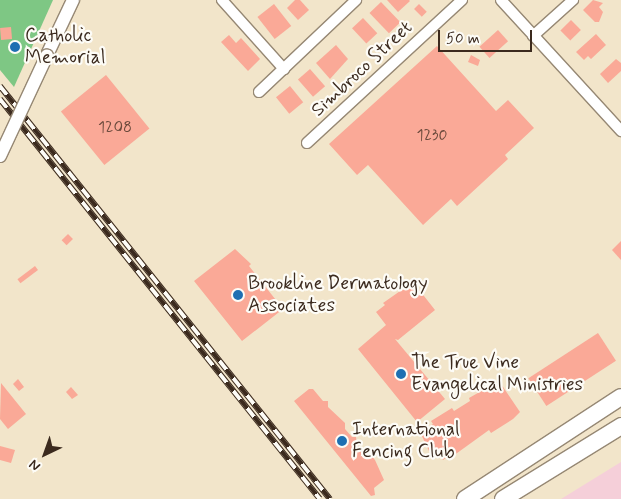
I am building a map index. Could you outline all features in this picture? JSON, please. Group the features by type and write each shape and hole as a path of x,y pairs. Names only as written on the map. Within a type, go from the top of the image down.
{"highway":[{"path":"465,499 621,397"},
{"path":"502,499 621,426"}],"street":[{"path":"0,156 73,0"},
{"path":"222,0 284,69"},
{"path":"259,92 356,0"},
{"name":"Simbroco Street","path":"307,143 462,0"},
{"path":"501,0 621,131"},
{"path":"534,36 573,0"}],"shaded area":[{"path":"621,462 621,499 561,499"}],"green space":[{"name":"Catholic Memorial","path":"0,0 53,0 14,87 0,70"}],"building":[{"path":"295,0 300,0 309,10 298,20 287,8"},
{"path":"387,0 409,0 410,1 398,12"},
{"path":"593,0 603,3 599,7 603,12 599,22 595,22 583,10"},
{"path":"381,2 400,22 389,33 369,13"},
{"path":"274,4 291,26 275,39 257,17"},
{"path":"419,4 427,12 422,17 414,9"},
{"path":"363,18 377,33 366,44 352,28"},
{"path":"571,20 581,30 570,41 560,31"},
{"path":"11,27 12,39 1,40 0,28"},
{"path":"498,30 508,41 489,58 479,47"},
{"path":"596,34 606,45 591,59 588,56 584,60 576,52"},
{"path":"229,35 236,43 241,38 260,59 248,71 221,42"},
{"path":"336,45 348,59 330,79 316,63"},
{"path":"437,46 496,111 508,100 534,128 505,155 508,159 457,206 451,199 423,225 368,165 357,175 329,144"},
{"path":"471,55 480,60 478,66 468,62"},
{"path":"616,59 621,63 621,71 608,83 600,74"},
{"path":"310,69 325,86 313,97 298,79"},
{"path":"106,75 149,129 104,165 61,112"},
{"path":"290,86 303,102 289,114 276,97"},
{"path":"68,234 73,239 67,245 62,240"},
{"path":"621,241 621,260 612,250"},
{"name":"Brookline Dermatology Associates","path":"235,249 251,264 249,266 283,309 242,341 194,281"},
{"path":"35,266 38,270 20,283 17,279"},
{"name":"The True Vine Evangelical Ministries","path":"413,282 435,310 398,340 395,339 445,399 417,422 358,349 386,325 376,312 385,305 383,303"},
{"path":"598,333 616,361 546,406 528,378"},
{"path":"18,379 24,387 19,391 13,384"},
{"path":"499,381 520,412 513,419 491,433 489,430 453,456 452,454 443,460 434,448 429,451 420,432 433,424 431,421 452,408 454,411 470,401 469,398"},
{"path":"1,383 26,414 8,429 0,419"},
{"path":"71,387 78,395 72,399 66,392"},
{"name":"International Fencing Club","path":"309,389 313,389 323,401 328,401 328,407 345,423 345,429 352,437 356,437 357,445 367,450 375,460 384,480 374,488 375,495 371,496 294,401"},
{"path":"0,446 15,450 11,463 0,460"}],"railway":[{"path":"0,86 330,499"},
{"path":"0,99 320,499"}],"place":[{"name":"Catholic Memorial","path":"15,47"},
{"name":"Brookline Dermatology Associates","path":"238,295"},
{"name":"The True Vine Evangelical Ministries","path":"401,374"},
{"name":"International Fencing Club","path":"342,441"}]}
